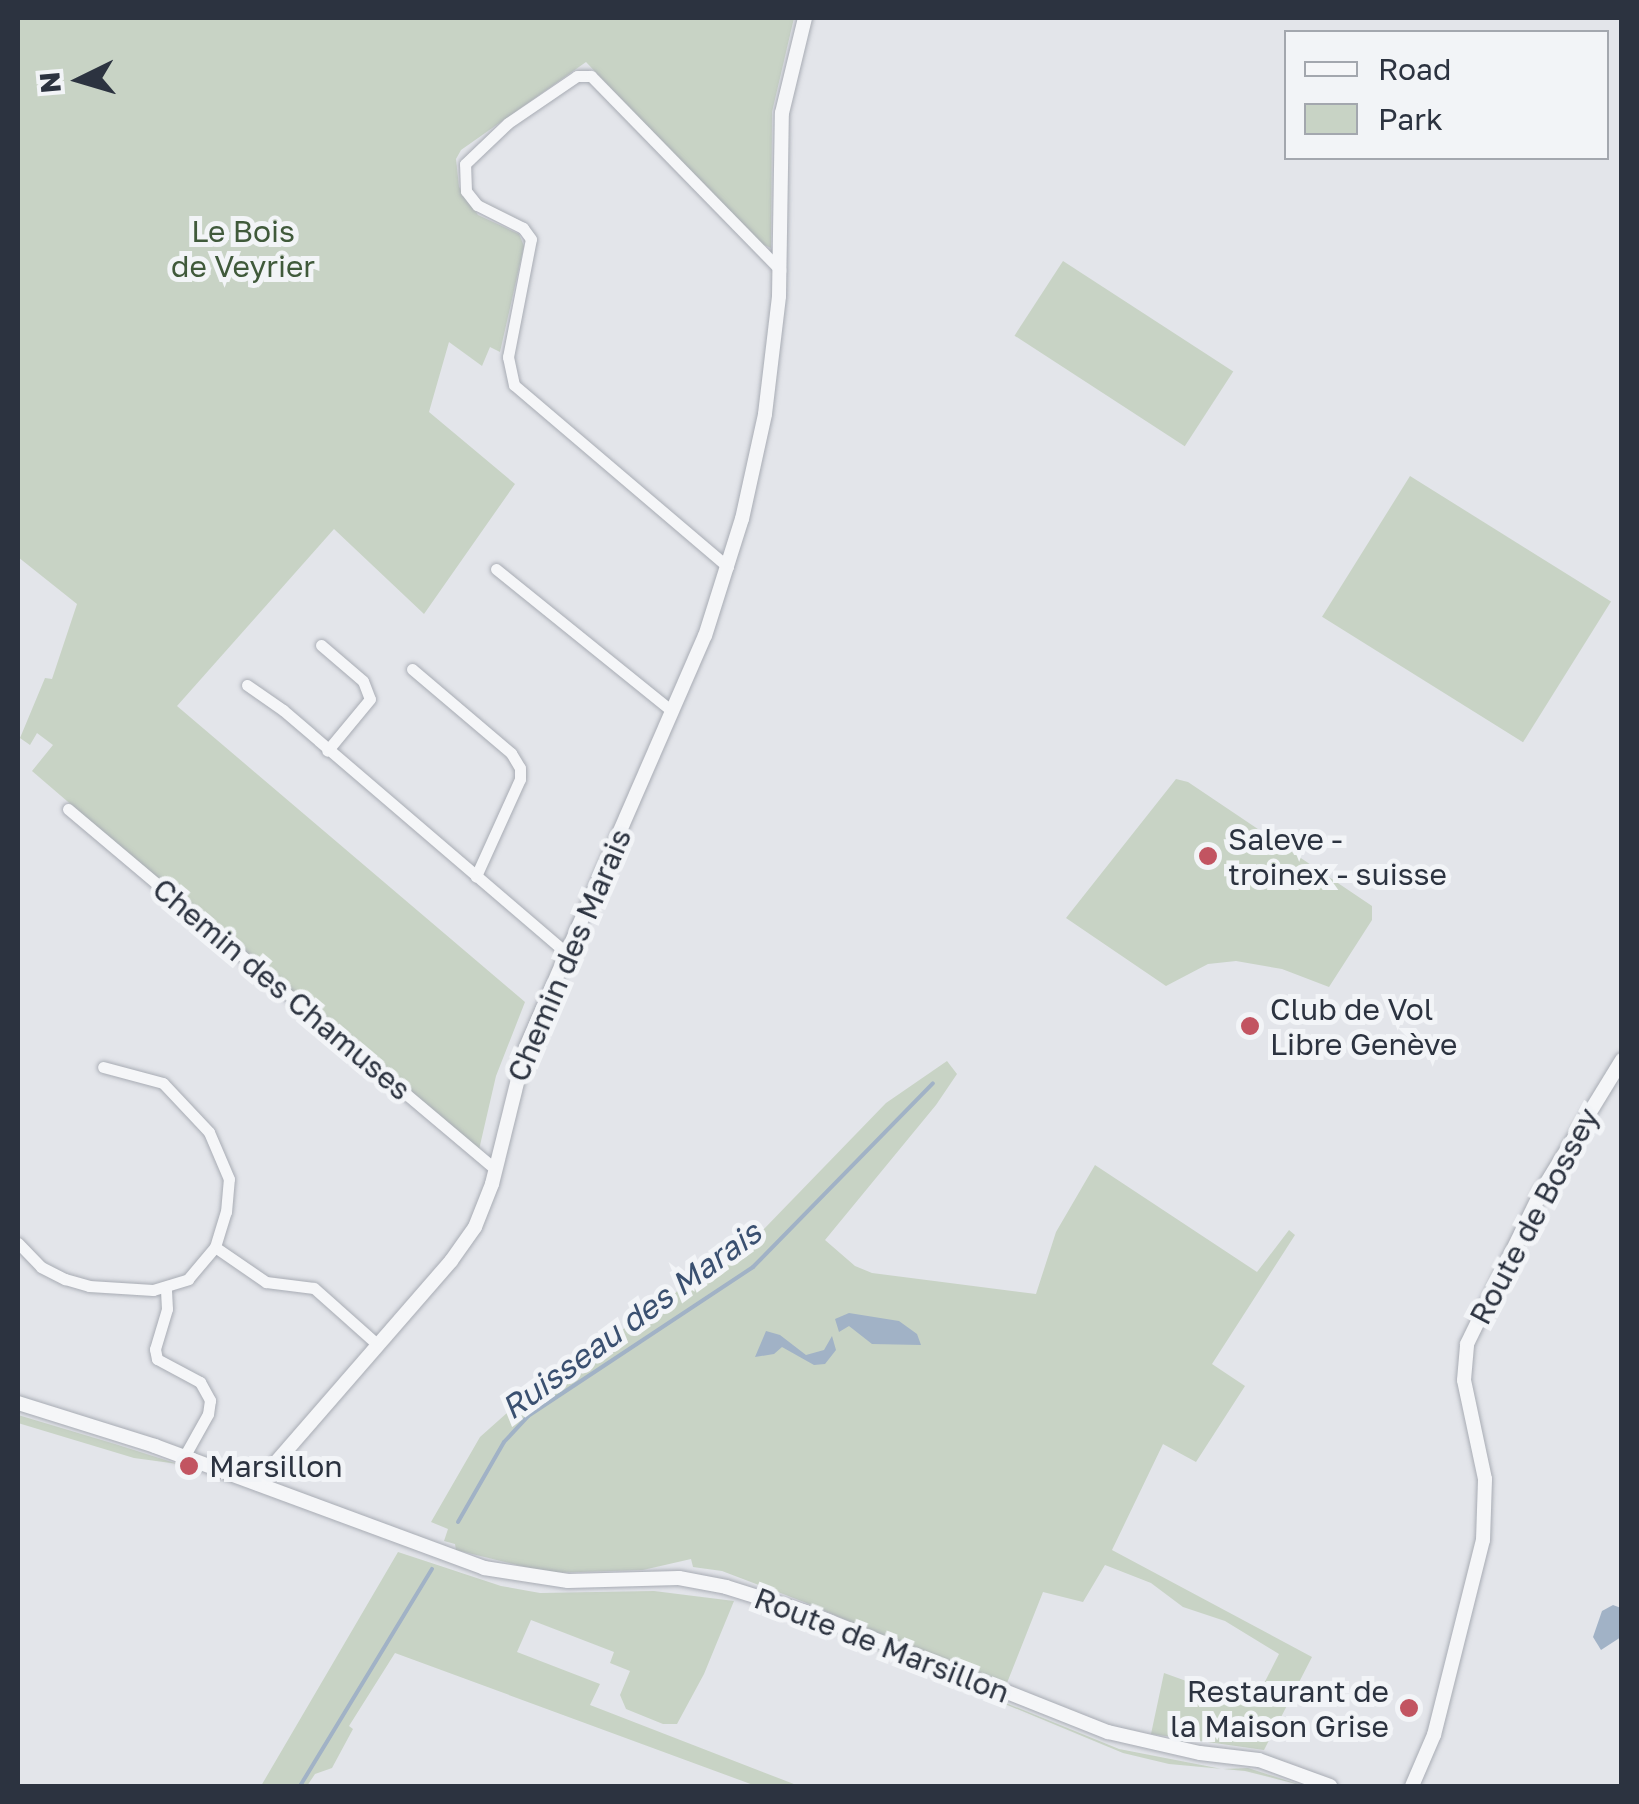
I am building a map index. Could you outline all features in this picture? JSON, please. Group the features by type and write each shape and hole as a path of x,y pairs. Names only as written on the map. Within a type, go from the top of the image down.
{"street":[{"name":"Chemin des Marais","path":"258,1483 469,1237 487,1200 521,1062 672,711 728,567 765,414 780,270 782,113 805,18"},
{"path":"728,567 520,393 502,364 531,240 523,228 477,205 466,191 465,164 508,123 577,76 597,80 780,270"},
{"path":"496,569 672,711"},
{"path":"321,645 363,682 370,699 327,751"},
{"path":"412,669 511,753 520,768 520,779 476,876"},
{"path":"247,686 283,710 567,953"},
{"name":"Chemin des Chamuses","path":"68,809 495,1169"},
{"name":"Route de Bossey","path":"1412,1786 1434,1735 1474,1588 1485,1519 1483,1462 1464,1380 1467,1344 1541,1192 1622,1060"},
{"path":"18,1243 41,1268 65,1279 89,1286 166,1290 188,1280 214,1248 226,1212 229,1179 208,1132 163,1083 103,1067"},
{"path":"214,1248 266,1282 314,1288 378,1345"},
{"path":"166,1290 167,1309 154,1349 157,1359 200,1382 210,1400 208,1414 184,1456"},
{"name":"Route de Marsillon","path":"18,1403 184,1456 512,1575 568,1582 679,1578 757,1595 1108,1732 1200,1753 1259,1760 1330,1786"}],"green space":[{"name":"Le Bois de Veyrier","path":"18,18 794,18 772,112 771,248 757,242 586,62 461,150 456,159 459,187 478,215 519,234 524,246 500,352 490,347 482,366 449,342 429,412 515,484 424,614 334,529 177,706 525,1002 496,1076 478,1154 32,771 53,745 37,733 30,745 20,738 45,678 52,679 77,604 18,557"},
{"path":"1063,261 1233,372 1185,446 1015,336"},
{"path":"1410,476 1611,602 1523,742 1322,617"},
{"name":"Saleve - troinex - suisse","path":"1176,779 1188,782 1372,906 1372,920 1329,987 1282,969 1236,961 1208,964 1166,986 1066,918"},
{"path":"947,1061 957,1074 936,1105 825,1240 855,1266 872,1273 1036,1294 1056,1232 1095,1165 1257,1272 1289,1230 1295,1235 1212,1364 1245,1386 1196,1462 1163,1444 1112,1550 1312,1657 1264,1750 1151,1734 1164,1673 1253,1705 1279,1654 1225,1621 1183,1607 1151,1583 1105,1565 1083,1602 1043,1592 1005,1688 804,1602 722,1571 693,1567 691,1559 643,1570 550,1573 456,1550 455,1544 444,1541 448,1529 431,1522 480,1437 518,1403 760,1233 886,1103"},
{"path":"18,1415 178,1464 134,1458 18,1423"},
{"path":"398,1552 501,1586 540,1593 654,1591 734,1601 704,1674 677,1724 663,1724 626,1709 620,1695 630,1671 610,1663 614,1652 531,1620 517,1652 600,1684 590,1705 799,1786 756,1786 395,1653 349,1726 353,1729 332,1768 315,1774 307,1786 261,1786"},
{"path":"812,1624 1119,1749 1221,1769 1169,1764 1123,1753"},
{"path":"1248,1768 1304,1786 1245,1771 1223,1769"}],"water":[{"path":"849,1313 899,1321 917,1334 921,1345 872,1344 849,1326 839,1332 835,1319"},
{"path":"766,1331 780,1335 806,1355 824,1350 832,1336 836,1350 825,1364 814,1365 782,1347 774,1354 755,1357"},
{"path":"1613,1605 1621,1608 1621,1637 1601,1650 1593,1637 1602,1611"}],"waterway":[{"name":"Ruisseau des Marais","path":"458,1522 504,1442 528,1416 753,1267 933,1083"},
{"name":"Ruisseau des Marais","path":"300,1786 432,1569"}],"place":[{"name":"Saleve - troinex - suisse","path":"1208,856"},
{"name":"Club de Vol Libre Genève","path":"1250,1026"},
{"name":"Marsillon","path":"189,1466"},
{"name":"Restaurant de la Maison Grise","path":"1409,1708"}]}
